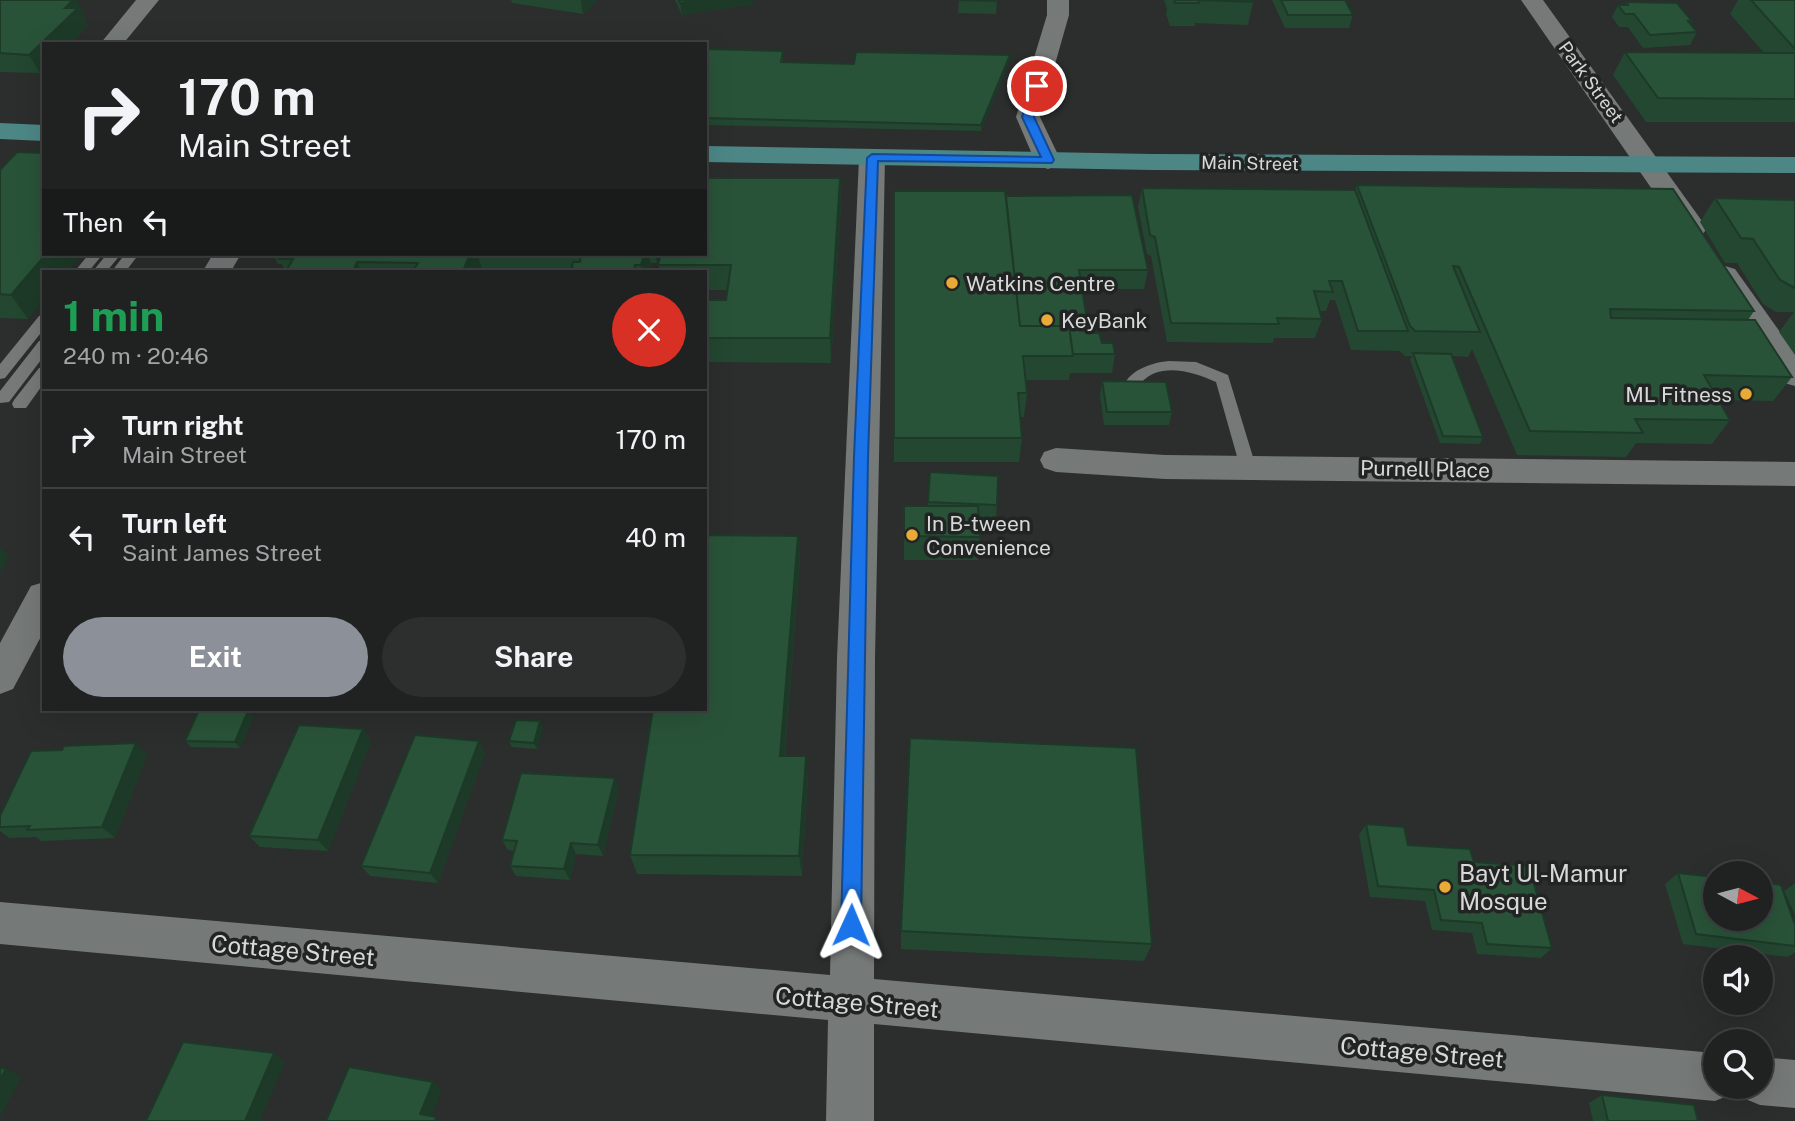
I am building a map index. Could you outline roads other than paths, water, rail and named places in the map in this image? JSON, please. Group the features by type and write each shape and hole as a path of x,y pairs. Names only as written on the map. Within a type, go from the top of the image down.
{"main road":[{"path":"0,131 42,131"},
{"name":"Main Street","path":"707,154 1048,160 1795,165"}],"street":[{"path":"113,42 148,0"},
{"path":"1048,160 1028,117 1058,15 1058,0"},
{"name":"Park Street","path":"1532,0 1650,164"},
{"path":"850,1121 856,657 872,158"},
{"path":"1650,164 1795,376"},
{"name":"Purnell Place","path":"1056,460 1117,465 1795,474"},
{"path":"0,678 42,600"},
{"name":"Cottage Street","path":"0,923 850,1002 1703,1076"},
{"path":"1773,1082 1795,1084"}],"lane":[{"path":"83,270 94,256"},
{"path":"101,270 112,256"},
{"path":"119,270 130,256"},
{"path":"0,374 42,322"},
{"path":"3,398 42,348"},
{"path":"1131,408 1129,391 1137,375 1155,366 1194,367 1223,379 1248,467"},
{"path":"20,404 42,375"}],"place":[{"name":"Watkins Centre","path":"952,283"},
{"name":"KeyBank","path":"1047,320"},
{"name":"ML Fitness","path":"1746,394"},
{"name":"In B-tween Convenience","path":"912,535"},
{"name":"Bayt Ul-Mamur Mosque","path":"1445,887"}]}
